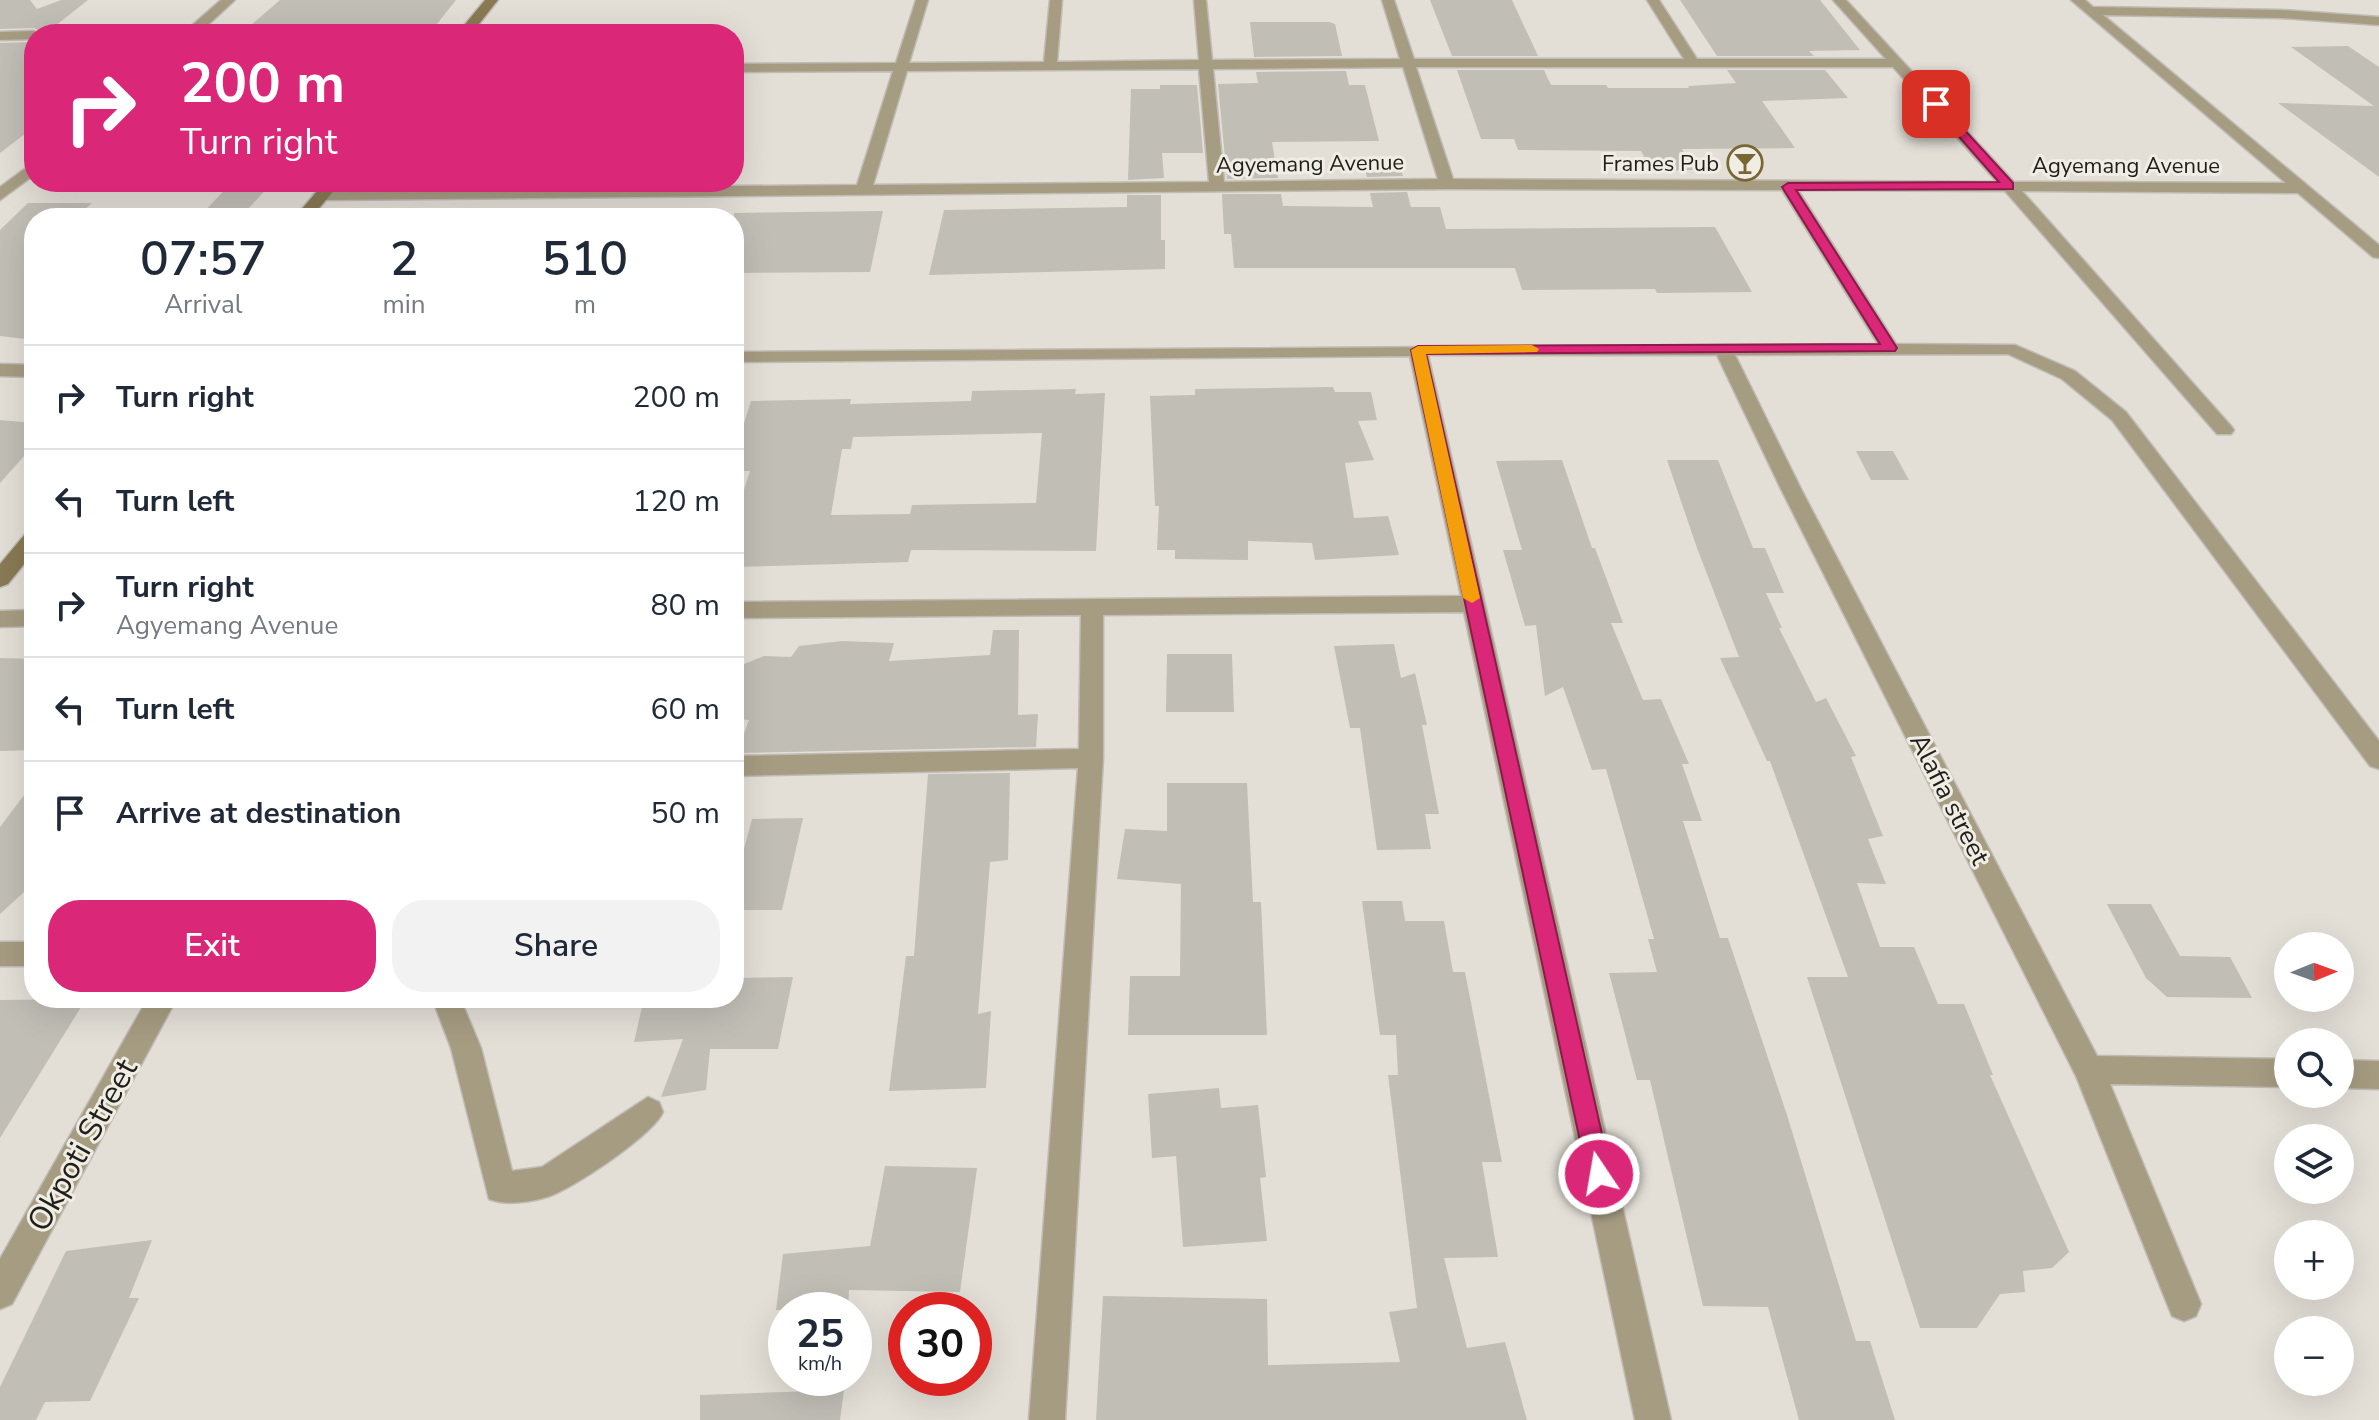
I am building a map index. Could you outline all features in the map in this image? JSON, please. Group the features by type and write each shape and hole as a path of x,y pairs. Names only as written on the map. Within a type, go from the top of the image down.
{"street":[{"path":"201,24 229,0"},
{"path":"472,24 492,0"},
{"path":"864,188 922,0"},
{"path":"1050,66 1056,0"},
{"path":"1200,0 1217,186"},
{"path":"1388,0 1447,184"},
{"path":"1653,0 1694,64"},
{"path":"1839,0 1899,63 2224,430"},
{"path":"2083,5 2379,21"},
{"path":"2083,5 2379,253"},
{"path":"0,36 24,35"},
{"path":"744,68 1899,63"},
{"path":"0,195 24,175"},
{"name":"Agyemang Avenue","path":"744,190 1447,184 2299,188"},
{"path":"1788,187 1890,348"},
{"path":"310,208 324,192"},
{"name":"Agyemang Avenue","path":"321,195 554,192"},
{"path":"744,357 1723,348 2009,349 2063,369 2087,385 2119,416 2379,759"},
{"name":"Alafia street","path":"1723,348 1791,489 2089,1070 2184,1304"},
{"path":"1418,350 1653,1420"},
{"path":"0,370 24,371"},
{"path":"0,579 24,550"},
{"path":"744,610 1473,604"},
{"path":"1047,1420 1091,758 1092,607"},
{"path":"0,619 24,618"},
{"path":"744,766 1091,758"},
{"path":"0,954 24,954"},
{"name":"Okpoti Street","path":"0,1292 157,1008"},
{"path":"450,1008 466,1048 500,1188 546,1182 599,1150 648,1112"},
{"path":"2089,1070 2274,1073"},
{"path":"2354,1074 2379,1075"}],"building":[{"path":"0,0 30,0 37,9 61,0 88,0 58,24 24,24 24,28 0,29"},
{"path":"280,0 456,0 437,24 252,24"},
{"path":"1430,0 1512,0 1538,56 1452,56"},
{"path":"1680,0 1820,0 1860,50 1809,51 1814,56 1717,56"},
{"path":"1250,22 1335,24 1342,56 1254,57"},
{"path":"24,42 24,135 0,153 0,43"},
{"path":"2348,46 2379,67 2379,177 2278,103 2374,106 2291,47"},
{"path":"1457,70 1544,70 1551,85 1689,88 1736,83 1727,70 1825,70 1848,98 1762,101 1795,148 1682,149 1694,170 1652,171 1641,151 1518,150 1514,139 1481,139"},
{"path":"1346,71 1349,85 1365,85 1379,141 1272,142 1278,178 1227,179 1218,84 1258,83 1256,72"},
{"path":"1160,85 1197,85 1203,153 1162,153 1164,178 1128,180 1131,89 1160,89"},
{"path":"1398,160 1403,176 1367,177 1363,161"},
{"path":"223,192 264,192 249,208 208,208"},
{"path":"1407,192 1411,207 1440,207 1446,229 1715,227 1752,292 1522,290 1515,268 1234,268 1231,234 1224,234 1222,194 1281,194 1283,206 1373,207 1370,193"},
{"path":"1127,195 1161,195 1161,240 1165,240 1165,269 929,275 944,210 1127,207"},
{"path":"28,203 92,203 86,208 24,208 24,339 0,336 0,230"},
{"path":"883,211 870,272 744,273 744,213"},
{"path":"1333,387 1335,392 1371,392 1377,420 1358,421 1374,460 1345,463 1354,518 1388,516 1399,555 1315,560 1312,543 1248,541 1248,560 1175,559 1175,550 1157,550 1159,506 1155,506 1150,396 1195,395 1195,389"},
{"path":"1076,389 1075,394 1105,393 1096,551 911,550 908,562 744,567 744,490 750,471 744,471 744,423 751,401 851,399 850,404 971,401 972,391","holes":["1042,433 1036,503 912,505 910,514 831,515 842,449 851,449 853,437"]},
{"path":"0,420 24,422 24,456 0,483"},
{"path":"1856,451 1893,451 1909,480 1871,480"},
{"path":"1562,460 1592,548 1595,548 1623,623 1611,623 1643,700 1661,699 1689,764 1682,764 1702,821 1683,821 1720,938 1728,938 1787,1115 1856,1341 1870,1341 1895,1420 1799,1420 1768,1307 1703,1306 1650,1080 1637,1080 1609,973 1657,972 1648,939 1654,939 1606,769 1592,770 1563,687 1545,696 1536,625 1525,626 1503,550 1522,550 1496,461"},
{"path":"1667,460 1718,460 1753,548 1765,548 1784,593 1766,593 1782,628 1779,628 1816,702 1826,698 1856,756 1851,757 1883,836 1868,839 1886,884 1857,883 1880,947 1914,947 1938,1004 1964,1004 1993,1075 1990,1075 2069,1252 2052,1268 2023,1271 2025,1292 2000,1294 1977,1328 1920,1328 1807,977 1848,977 1770,761 1767,761 1720,658 1739,657"},
{"path":"993,630 1019,630 1018,715 1038,714 1036,747 744,753 744,734 749,720 744,720 744,664 764,656 791,657 799,646 842,641 894,643 889,661 990,655"},
{"path":"1394,644 1401,678 1415,673 1427,725 1422,725 1439,814 1425,814 1431,849 1377,850 1360,728 1350,728 1334,646"},
{"path":"1167,654 1232,654 1234,712 1166,712"},
{"path":"0,658 24,659 24,750 0,751"},
{"path":"1010,773 1008,860 990,862 978,1014 991,1011 986,1088 889,1091 906,956 914,956 928,774"},
{"path":"1167,783 1247,783 1253,902 1261,902 1267,1035 1128,1035 1130,976 1180,976 1181,884 1117,879 1125,829 1167,831"},
{"path":"24,795 24,892 0,914 0,827"},
{"path":"803,818 782,910 744,910 744,849 752,819"},
{"path":"1362,901 1402,901 1405,921 1444,921 1453,972 1465,972 1502,1162 1482,1162 1498,1257 1444,1258 1467,1348 1505,1342 1527,1420 1096,1420 1103,1296 1267,1299 1268,1365 1400,1362 1389,1312 1417,1308 1388,1075 1398,1075 1396,1035 1380,1035"},
{"path":"2107,904 2151,904 2180,956 2230,957 2252,998 2167,997 2146,978"},
{"path":"793,977 778,1049 710,1049 706,1090 661,1097 683,1039 634,1042 642,1008 744,1008 744,978"},
{"path":"0,1000 24,1000 24,1008 80,1008 0,1138"},
{"path":"1219,1088 1221,1108 1258,1105 1266,1177 1260,1178 1267,1241 1183,1247 1176,1156 1152,1158 1148,1094"},
{"path":"885,1166 977,1168 960,1292 778,1292 783,1254 870,1246"},
{"path":"152,1240 129,1298 139,1298 90,1401 45,1402 36,1420 0,1420 0,1387 66,1251"},
{"path":"768,1393 768,1396 843,1396 840,1420 700,1420 700,1395"}],"slow traffic":[{"path":"1472,598 1418,350 1532,349"}],"place":[{"name":"Frames Pub","path":"1745,163"}],"route":[{"path":"1599,1174 1418,350 1890,348 1788,187 2009,186 1936,104"}]}
